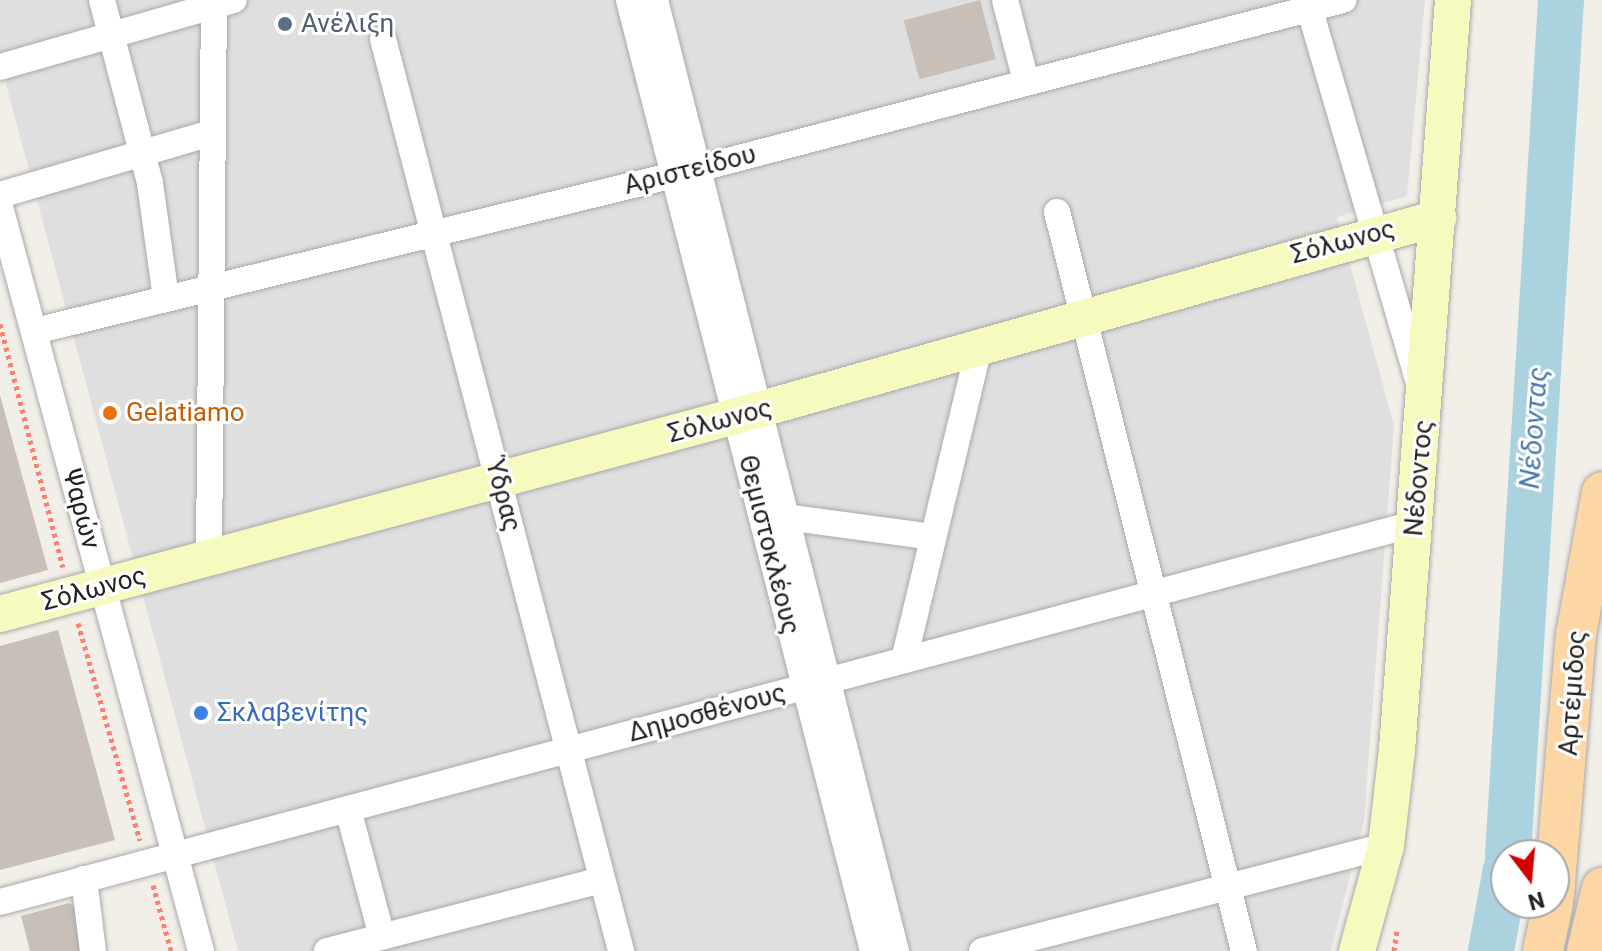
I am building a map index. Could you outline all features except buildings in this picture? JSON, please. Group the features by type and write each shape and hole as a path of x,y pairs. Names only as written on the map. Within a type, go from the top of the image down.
{"main road":[{"name":"Αρτέμιδος","path":"1561,839 1576,635 1595,555 1602,492"},
{"path":"1587,951 1602,888"},
{"path":"1543,951 1550,919"}],"street":[{"path":"102,0 142,153 166,298"},
{"name":"Θεμιστοκλέους","path":"629,0 686,172 816,684 896,951"},
{"name":"Θεμιστοκλέους","path":"655,0 686,172"},
{"path":"1005,0 1026,81"},
{"name":"Αριστείδου","path":"35,331 686,172 1308,4 1343,0"},
{"name":"Νέδοντος","path":"1357,951 1386,846 1426,405 1453,0"},
{"path":"0,67 221,2 210,133 209,557"},
{"path":"1308,4 1372,233 1426,405"},
{"name":"Ύδρας","path":"383,39 621,951"},
{"path":"0,195 210,133"},
{"name":"Ψαρών","path":"0,207 35,331 86,591 176,855 201,951"},
{"path":"1057,212 1244,951"},
{"name":"Σόλωνος","path":"0,614 748,413 1372,233 1438,218"},
{"path":"904,660 979,347"},
{"name":"Θεμιστοκλέους","path":"748,413 786,517 816,684 873,951"},
{"path":"786,517 933,537"},
{"name":"Δημοσθένους","path":"0,902 1414,524"},
{"path":"348,809 382,937"},
{"path":"982,951 1386,846"},
{"path":"84,879 93,951"},
{"path":"327,951 601,880"}],"path":[{"path":"0,324 86,591 147,863 171,951"}],"shaded area":[{"path":"0,0 1425,0 1407,196 1337,217 1394,425 1364,821 1331,951 238,951 0,62"}],"waterway":[{"name":"Νέδoντας","path":"1509,839 1561,0"},
{"name":"Νέδoντας","path":"1491,951 1497,919"}],"place":[{"name":"Ανέλιξη","path":"285,24"},
{"name":"Gelatiamo","path":"110,413"},
{"name":"Σκλαβενίτης","path":"201,713"}]}
